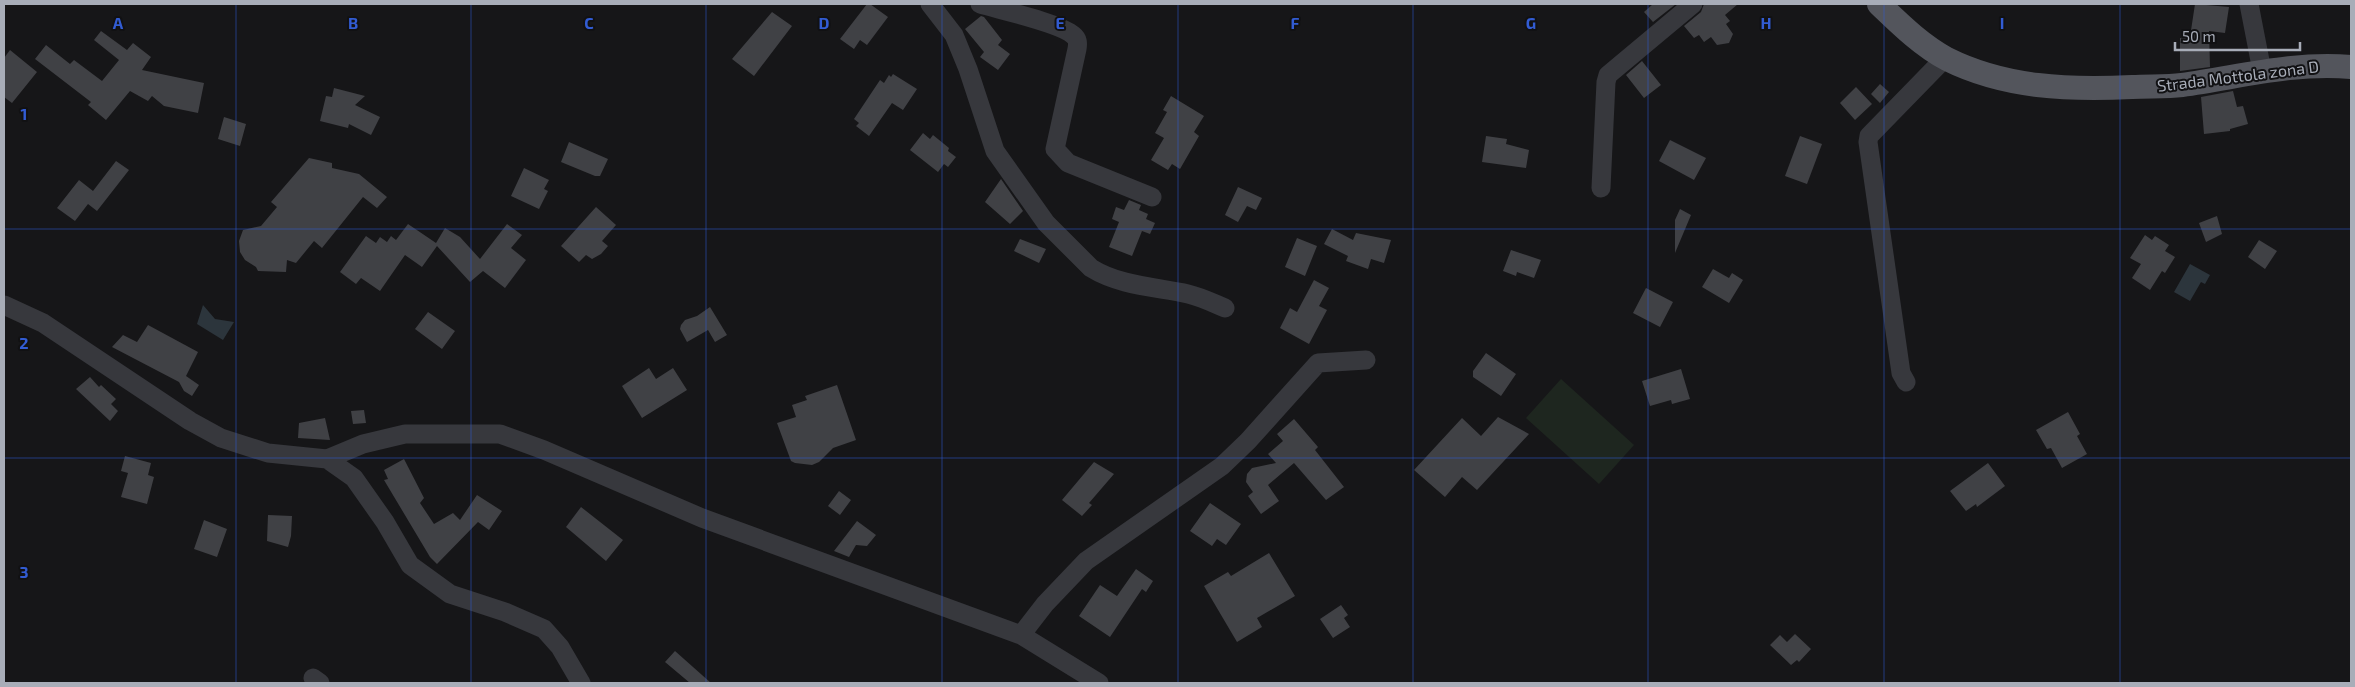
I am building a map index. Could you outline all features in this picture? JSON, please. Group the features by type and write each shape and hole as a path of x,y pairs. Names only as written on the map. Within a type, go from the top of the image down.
{"main road":[{"name":"Strada Mottola zona D","path":"1879,4 1909,33 1945,58 2008,81 2056,88 2180,85 2312,64 2351,67"}],"street":[{"path":"930,4 954,35 968,69 995,151 1046,223 1091,268 1099,273 1147,288 1190,294 1224,308"},
{"path":"980,4 1061,28 1074,35 1078,42 1077,49 1056,149 1068,163 1152,197"},
{"path":"1601,188 1606,82 1608,75 1693,4"},
{"path":"2249,4 2262,71"},
{"path":"1906,382 1901,373 1868,142 1869,136 1945,58"},
{"path":"4,306 43,323 190,421 221,438 268,453 327,459 363,444 404,434 500,434 544,450 702,518 1021,635 1099,683"},
{"path":"1021,635 1045,604 1086,560 1222,466 1248,441 1318,363 1366,360"},
{"path":"327,459 354,478 385,522 410,565 450,594 505,612 544,629 560,647 581,683"}],"shaded area":[{"path":"2190,264 2210,275 2205,284 2201,282 2190,301 2174,292"},
{"path":"203,305 215,319 234,322 223,340 197,324"},
{"path":"1561,379 1634,445 1599,484 1526,418"}],"building":[{"path":"867,4 870,4 888,17 867,45 860,40 854,49 840,39"},
{"path":"1653,4 1676,4 1653,22 1644,12"},
{"path":"1704,4 1738,4 1725,15 1730,21 1726,24 1733,34 1729,43 1717,45 1711,37 1704,42 1699,35 1694,38 1684,26 1701,12"},
{"path":"2195,4 2229,7 2225,33 2209,31 2210,67 2180,71 2180,38 2190,37"},
{"path":"772,12 792,26 754,76 732,59"},
{"path":"981,16 984,17 1002,40 998,45 1010,54 998,70 980,57 984,52 965,29"},
{"path":"101,31 127,50 133,43 151,57 142,70 204,83 198,113 164,106 152,96 148,101 130,91 106,120 88,105 91,102 35,59 46,45 70,64 74,60 102,81 119,60 94,40"},
{"path":"10,50 37,72 12,103 4,97 4,58"},
{"path":"1642,61 1661,85 1644,98 1626,75"},
{"path":"893,74 917,89 903,110 892,103 869,136 856,126 859,123 854,119 880,80 884,83 889,75 891,77"},
{"path":"1880,84 1889,92 1880,103 1871,94"},
{"path":"1856,87 1872,104 1855,120 1840,103"},
{"path":"334,88 365,96 355,105 380,117 371,135 349,124 348,128 320,121 326,96 332,97"},
{"path":"2233,91 2237,107 2243,106 2248,124 2230,129 2230,131 2204,134 2201,97"},
{"path":"1171,96 1204,116 1194,132 1199,136 1180,169 1172,164 1168,170 1151,160 1164,138 1155,133 1167,112 1163,110"},
{"path":"224,117 246,124 240,146 218,139"},
{"path":"923,133 930,139 933,135 949,148 948,151 956,157 948,167 944,164 938,172 910,150"},
{"path":"1486,136 1507,139 1506,144 1529,150 1526,168 1482,162"},
{"path":"1800,136 1822,144 1807,184 1785,176"},
{"path":"1670,140 1706,158 1694,180 1659,161"},
{"path":"569,142 608,159 600,176 595,176 561,162"},
{"path":"309,158 332,163 332,168 359,174 387,197 377,208 363,197 322,248 314,241 296,263 287,260 286,272 258,271 256,267 245,260 240,252 239,241 243,230 261,226 277,207 271,202"},
{"path":"116,161 129,170 97,211 88,204 75,221 57,208 79,180 93,191"},
{"path":"524,168 549,180 544,189 548,191 539,209 511,196"},
{"path":"1001,179 1023,211 1010,224 985,202"},
{"path":"1238,187 1262,198 1256,210 1247,206 1238,222 1225,215"},
{"path":"1129,200 1141,205 1139,210 1148,214 1146,219 1155,223 1150,234 1142,231 1132,256 1109,247 1119,222 1112,219 1116,207 1124,210"},
{"path":"596,207 616,225 602,241 608,246 601,254 592,259 586,255 579,262 561,246"},
{"path":"1680,209 1691,215 1675,253 1675,220"},
{"path":"2217,216 2222,234 2206,242 2199,223"},
{"path":"408,224 436,243 445,228 460,237 480,259 507,224 522,235 511,248 526,260 505,288 483,271 470,282 437,246 422,267 405,255 380,291 361,278 356,284 340,272 366,236 376,243 380,237 387,242 391,236 396,240"},
{"path":"1332,229 1353,240 1356,233 1391,240 1384,263 1371,259 1368,269 1346,261 1348,256 1324,244"},
{"path":"2145,235 2152,240 2155,236 2169,245 2165,251 2175,257 2165,273 2162,271 2150,290 2132,278 2141,264 2130,258"},
{"path":"1297,238 1317,246 1305,276 1285,267"},
{"path":"1020,239 1046,249 1039,263 1014,251"},
{"path":"2259,240 2277,251 2265,269 2248,257"},
{"path":"1511,250 1541,260 1534,278 1517,272 1516,276 1503,271"},
{"path":"1713,269 1729,278 1732,273 1743,280 1729,303 1702,287"},
{"path":"1314,280 1329,288 1319,306 1327,310 1309,344 1280,328 1290,308 1297,312"},
{"path":"1646,288 1673,302 1660,327 1633,313"},
{"path":"710,307 727,335 715,342 708,330 687,342 680,329 681,325 685,320 697,316"},
{"path":"428,312 455,331 442,349 415,329"},
{"path":"148,325 198,352 186,376 199,385 192,396 184,391 179,382 112,347 123,335 137,342"},
{"path":"1486,353 1516,374 1501,396 1473,377 1473,371"},
{"path":"649,368 656,379 673,368 687,390 642,418 622,386"},
{"path":"1681,369 1690,399 1672,404 1671,400 1650,406 1642,381"},
{"path":"90,377 99,387 101,385 116,399 111,404 118,411 110,421 76,389"},
{"path":"837,385 856,440 833,448 819,462 812,465 791,461 777,423 796,417 792,405 807,400 805,396"},
{"path":"364,410 366,423 353,424 351,411"},
{"path":"2068,412 2080,434 2077,436 2087,454 2062,468 2051,448 2047,449 2036,430"},
{"path":"1498,417 1529,434 1477,490 1462,477 1445,497 1414,470 1462,418 1481,436"},
{"path":"325,418 330,440 298,438 299,423"},
{"path":"1294,419 1318,447 1315,450 1344,487 1326,500 1294,463 1268,485 1279,501 1261,514 1248,496 1253,492 1246,482 1247,474 1252,468 1276,463 1268,454 1283,441 1277,434"},
{"path":"125,456 151,463 148,475 154,477 147,504 121,497 128,473 121,471"},
{"path":"404,459 424,498 420,503 434,524 453,513 460,520 477,495 502,511 489,530 478,522 437,564 430,557 384,480 388,479 384,470"},
{"path":"1094,462 1114,474 1089,503 1092,505 1082,516 1062,500"},
{"path":"1988,463 2005,486 1977,507 1976,504 1966,511 1950,491"},
{"path":"839,491 851,500 840,515 828,506"},
{"path":"1210,503 1241,524 1226,545 1217,539 1212,546 1190,531"},
{"path":"581,507 623,540 606,561 566,527"},
{"path":"268,515 292,516 291,536 288,547 267,541"},
{"path":"204,520 227,529 217,557 194,549"},
{"path":"857,521 876,535 867,546 856,545 849,557 834,551"},
{"path":"1269,553 1295,596 1257,618 1262,627 1237,642 1204,586 1228,572 1231,576"},
{"path":"1136,569 1153,581 1146,592 1142,589 1110,637 1079,616 1100,585 1117,596"},
{"path":"1341,605 1348,615 1344,618 1350,627 1333,638 1320,619"},
{"path":"1795,634 1811,649 1799,662 1797,660 1791,665 1770,645 1780,635 1787,642"},
{"path":"675,651 711,683 690,683 665,662"}]}
